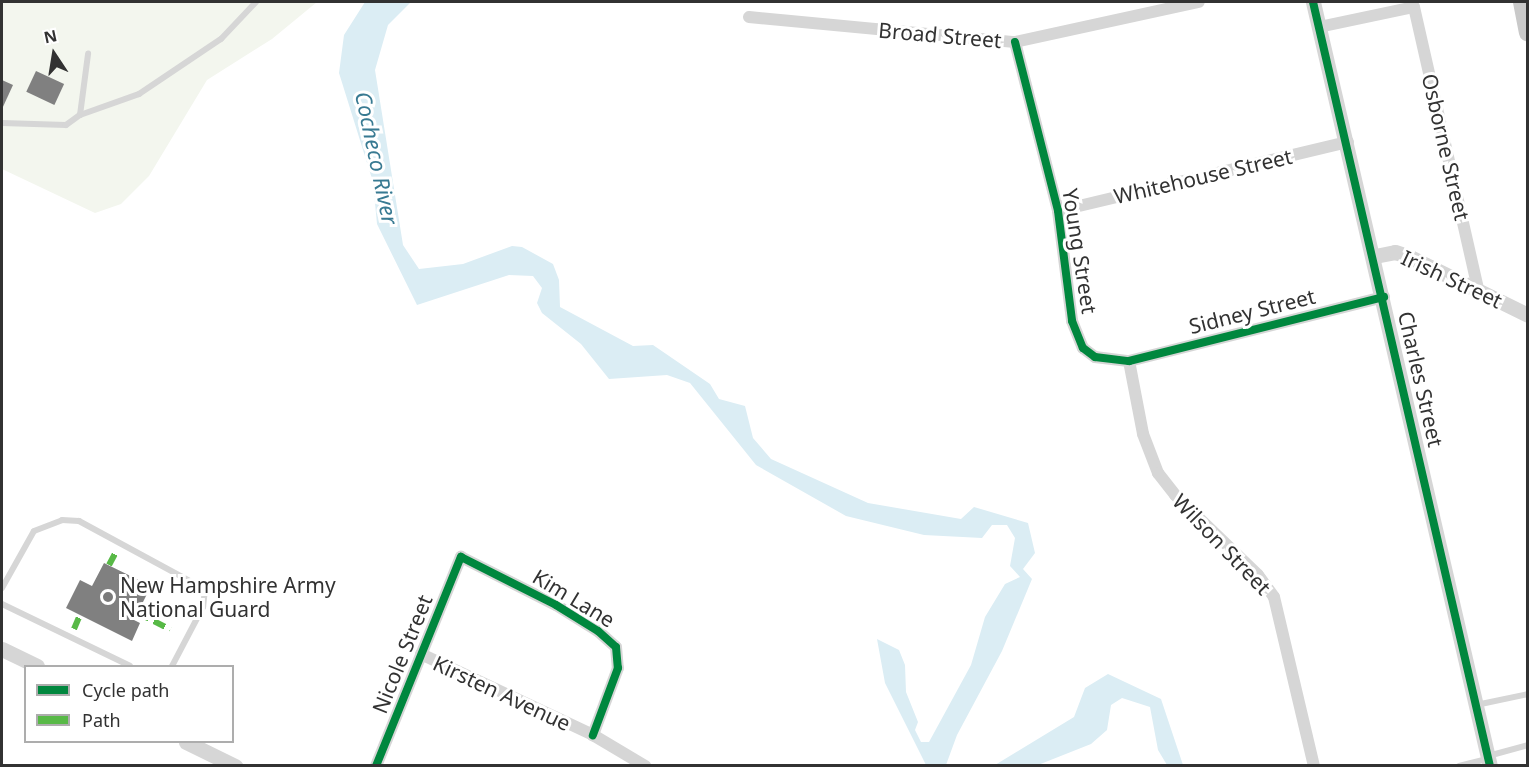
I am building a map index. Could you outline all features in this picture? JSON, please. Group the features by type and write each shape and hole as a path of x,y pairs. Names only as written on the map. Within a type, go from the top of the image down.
{"main road":[{"path":"1522,2 1527,32"}],"street":[{"name":"Broad Street","path":"749,17 1015,42 1199,2"},
{"name":"Charles Street","path":"1313,2 1375,256 1489,760"},
{"name":"Osborne Street","path":"1319,27 1414,7 1478,288"},
{"name":"Young Street","path":"1015,42 1058,211 1077,335 1083,348 1095,357 1129,361"},
{"name":"Whitehouse Street","path":"1058,211 1348,142"},
{"name":"Irish Street","path":"1375,256 1395,252 1478,288 1527,315"},
{"name":"Sidney Street","path":"1129,361 1384,297"},
{"name":"Wilson Street","path":"1129,361 1143,434 1158,473 1175,495 1258,575 1274,597 1314,765"},
{"name":"Nicole Street","path":"376,765 461,556"},
{"name":"Kim Lane","path":"461,556 556,604 598,631 616,647 617,674 593,735"},
{"path":"2,649 35,665"},
{"name":"Kirsten Avenue","path":"421,654 593,735 645,765"},
{"path":"190,743 235,765"}],"lane":[{"path":"2,123 56,127 80,115 139,93 176,72 233,29 256,2"},
{"path":"80,115 88,54"},
{"path":"2,588 34,531 62,520 79,521 202,585 206,594 203,607 173,665"},
{"path":"2,604 9,604 128,665"},
{"path":"1476,705 1527,694"},
{"path":"1459,765 1489,760 1527,745"}],"shaded area":[{"path":"2,2 317,2 272,39 207,80 149,176 121,204 95,213 2,169"}],"water":[{"name":"Cocheco River","path":"365,2 411,2 388,25 375,70 403,245 419,269 463,264 512,246 522,247 553,264 559,280 560,307 633,346 653,345 710,384 719,399 745,406 753,438 771,459 868,503 961,519 974,507 1028,523 1035,553 1023,569 1032,579 1002,651 957,735 946,765 926,765 885,683 877,639 899,650 905,665 906,692 918,722 915,730 921,742 929,742 971,665 985,617 1005,584 1020,577 1010,566 1015,538 1007,525 992,525 982,538 924,535 846,516 756,465 690,383 667,375 609,379 581,344 542,313 537,303 542,288 533,276 509,275 417,305 377,224 373,182 339,73 344,35"},
{"path":"1108,674 1161,699 1183,765 1167,765 1158,750 1150,707 1122,698 1111,705 1107,730 1091,744 1038,765 995,765 1074,717 1085,688"}],"building":[{"path":"36,71 64,84 54,105 26,92"},
{"path":"2,80 13,85 2,109"},
{"name":"New Hampshire Army National Guard","path":"104,563 151,586 134,620 140,623 132,641 66,608 80,580 92,586"}],"marked path":[{"path":"109,565 117,550"},
{"path":"138,613 170,629"},
{"path":"74,629 80,615"}],"cycle path":[{"path":"1313,2 1490,766"},
{"path":"1015,42 1058,211 1072,321 1083,348 1095,357 1129,361 1384,297"},
{"path":"376,766 461,557 556,605 598,631 616,647 618,668 593,735"}],"place":[{"name":"New Hampshire Army National Guard","path":"108,597"}]}
